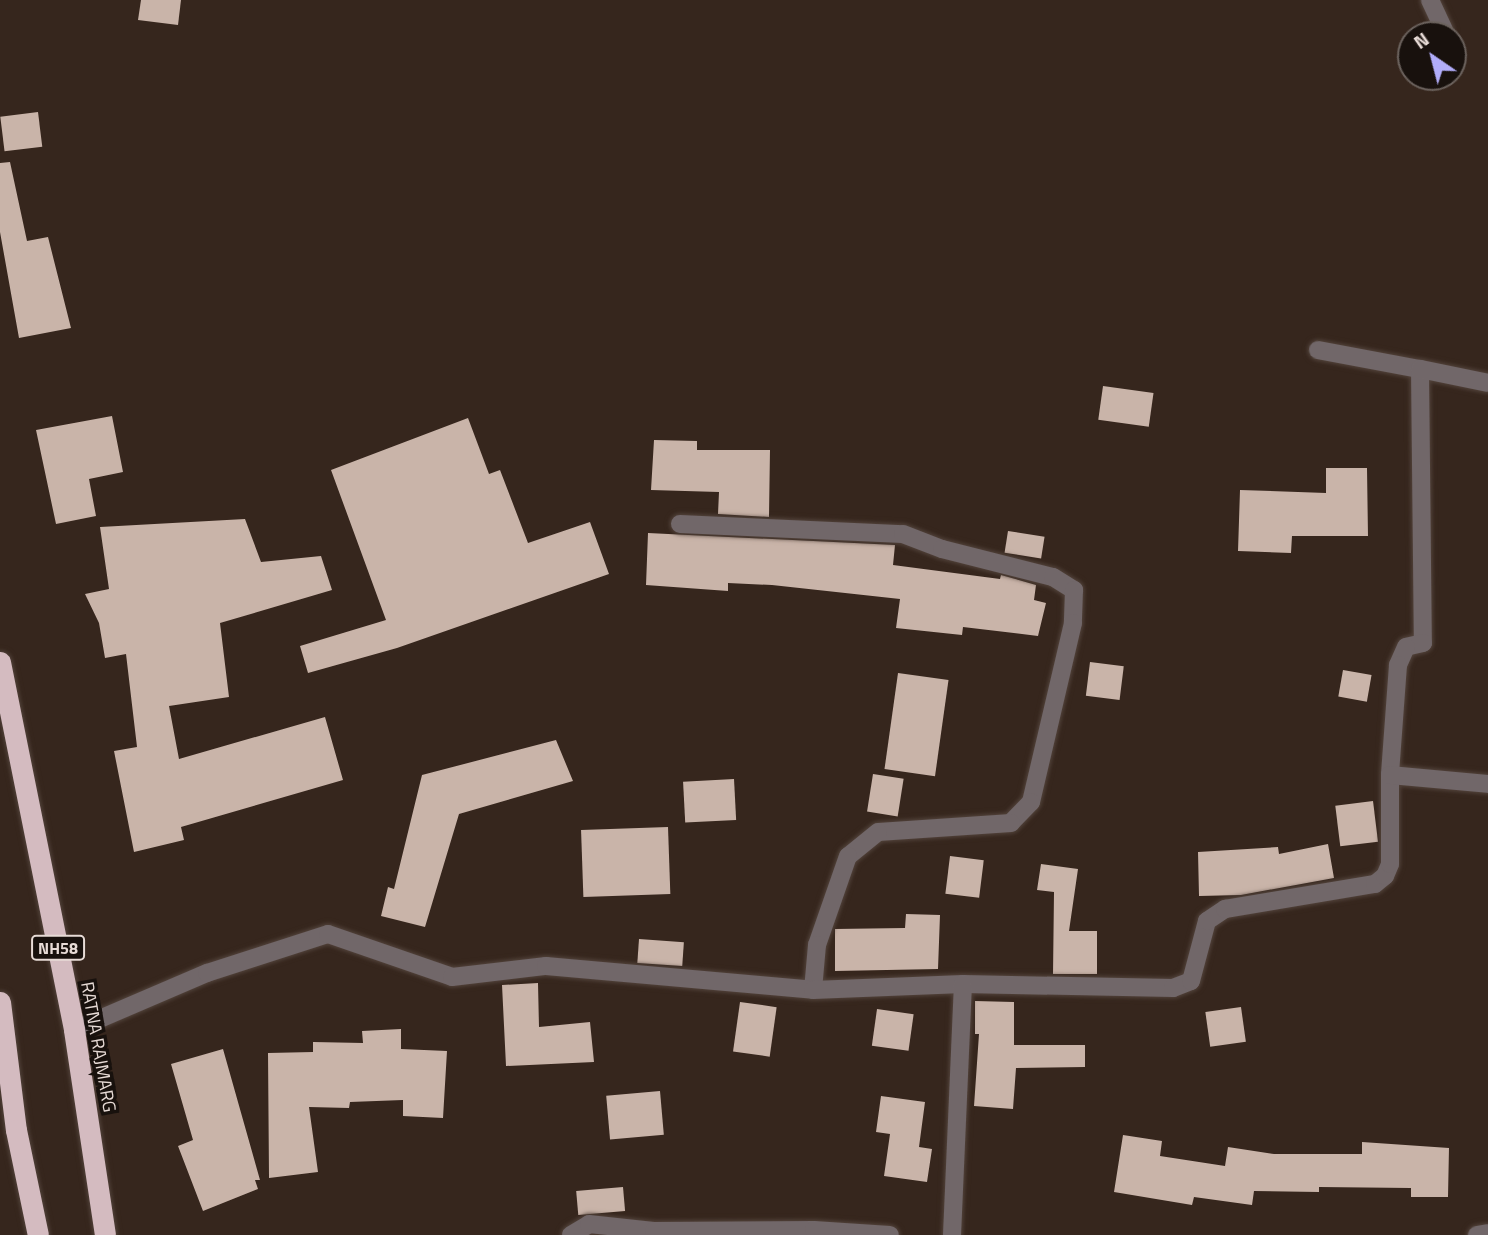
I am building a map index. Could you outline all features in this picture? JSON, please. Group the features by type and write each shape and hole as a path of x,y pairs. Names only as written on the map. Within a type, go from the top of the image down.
{"highway":[{"name":"RATNA RAJMARG","path":"0,662 74,1030 105,1235"},
{"path":"0,1002 16,1130 38,1235"}],"street":[{"path":"1430,0 1440,21"},
{"path":"1318,350 1488,383"},
{"path":"74,1030 207,973 328,934 452,976 547,966 813,990 963,984 1154,989 1191,981 1206,921 1225,909 1375,884 1385,876 1390,864 1390,775 1398,665 1406,648 1423,643 1420,369"},
{"path":"680,524 903,534 942,549 1053,577 1074,590 1073,624 1031,802 1011,823 877,832 848,856 817,946 813,990"},
{"path":"1390,775 1488,784"},
{"path":"952,1235 963,984"},
{"path":"571,1235 589,1224 654,1233 814,1230 890,1235"},
{"path":"1477,1235 1488,1233"}],"building":[{"path":"141,0 181,0 178,25 138,20"},
{"path":"38,112 42,147 5,151 0,117"},
{"path":"10,162 27,241 48,237 71,328 19,338 0,232 0,163"},
{"path":"1103,386 1154,393 1149,427 1098,420"},
{"path":"112,416 123,472 89,479 96,516 56,524 36,430"},
{"path":"468,418 489,474 500,470 528,543 590,522 609,574 397,648 308,673 300,646 386,620 331,470"},
{"path":"654,440 697,441 697,450 770,450 769,517 718,514 719,492 651,490"},
{"path":"1326,468 1367,468 1368,536 1292,536 1291,553 1238,551 1240,490 1326,493"},
{"path":"245,519 261,562 321,556 332,590 220,623 229,697 169,706 179,759 325,717 343,780 181,827 184,840 134,852 114,751 137,747 126,654 105,658 99,623 85,594 109,589 100,527"},
{"path":"1008,531 1045,537 1041,559 1005,553"},
{"path":"648,533 895,545 893,565 1000,579 1001,575 1036,585 1034,600 1046,603 1038,636 963,627 962,635 896,628 900,599 772,585 728,583 728,591 646,585"},
{"path":"1090,662 1124,666 1120,700 1086,696"},
{"path":"1343,670 1372,675 1367,702 1338,697"},
{"path":"898,673 949,680 935,776 885,769"},
{"path":"556,740 573,781 459,814 425,927 381,916 388,887 394,889 422,775"},
{"path":"873,774 904,779 898,816 867,812"},
{"path":"734,779 736,820 685,823 683,782"},
{"path":"1373,801 1378,842 1340,846 1335,806"},
{"path":"668,827 670,894 583,897 581,830"},
{"path":"1328,844 1334,878 1241,895 1199,896 1198,852 1278,847 1279,854"},
{"path":"950,856 984,860 979,898 945,894"},
{"path":"1041,864 1078,869 1069,931 1097,931 1097,974 1053,974 1054,892 1037,890"},
{"path":"906,914 940,915 938,969 835,971 835,929 905,928"},
{"path":"639,939 684,942 682,966 637,963"},
{"path":"538,983 539,1027 590,1022 594,1062 506,1066 502,985"},
{"path":"975,1001 1014,1002 1014,1045 1085,1045 1085,1067 1016,1068 1013,1109 974,1106 979,1034 975,1034"},
{"path":"740,1002 777,1007 770,1057 733,1052"},
{"path":"1241,1007 1246,1042 1210,1047 1205,1012"},
{"path":"877,1009 914,1014 908,1051 872,1046"},
{"path":"401,1029 401,1049 447,1051 443,1118 403,1116 403,1100 350,1102 349,1108 309,1107 318,1172 269,1178 268,1053 313,1052 313,1042 363,1043 362,1031"},
{"path":"223,1049 260,1180 255,1180 258,1189 203,1211 178,1146 193,1140 171,1064"},
{"path":"660,1091 664,1135 610,1140 606,1096"},
{"path":"881,1096 925,1102 919,1147 932,1149 927,1182 884,1176 890,1134 876,1132"},
{"path":"1123,1135 1162,1141 1160,1156 1225,1166 1228,1147 1274,1154 1362,1154 1362,1142 1449,1148 1448,1197 1411,1197 1411,1188 1319,1187 1319,1192 1254,1191 1252,1205 1194,1197 1192,1205 1114,1192"},
{"path":"623,1187 625,1211 578,1215 576,1191"}]}
